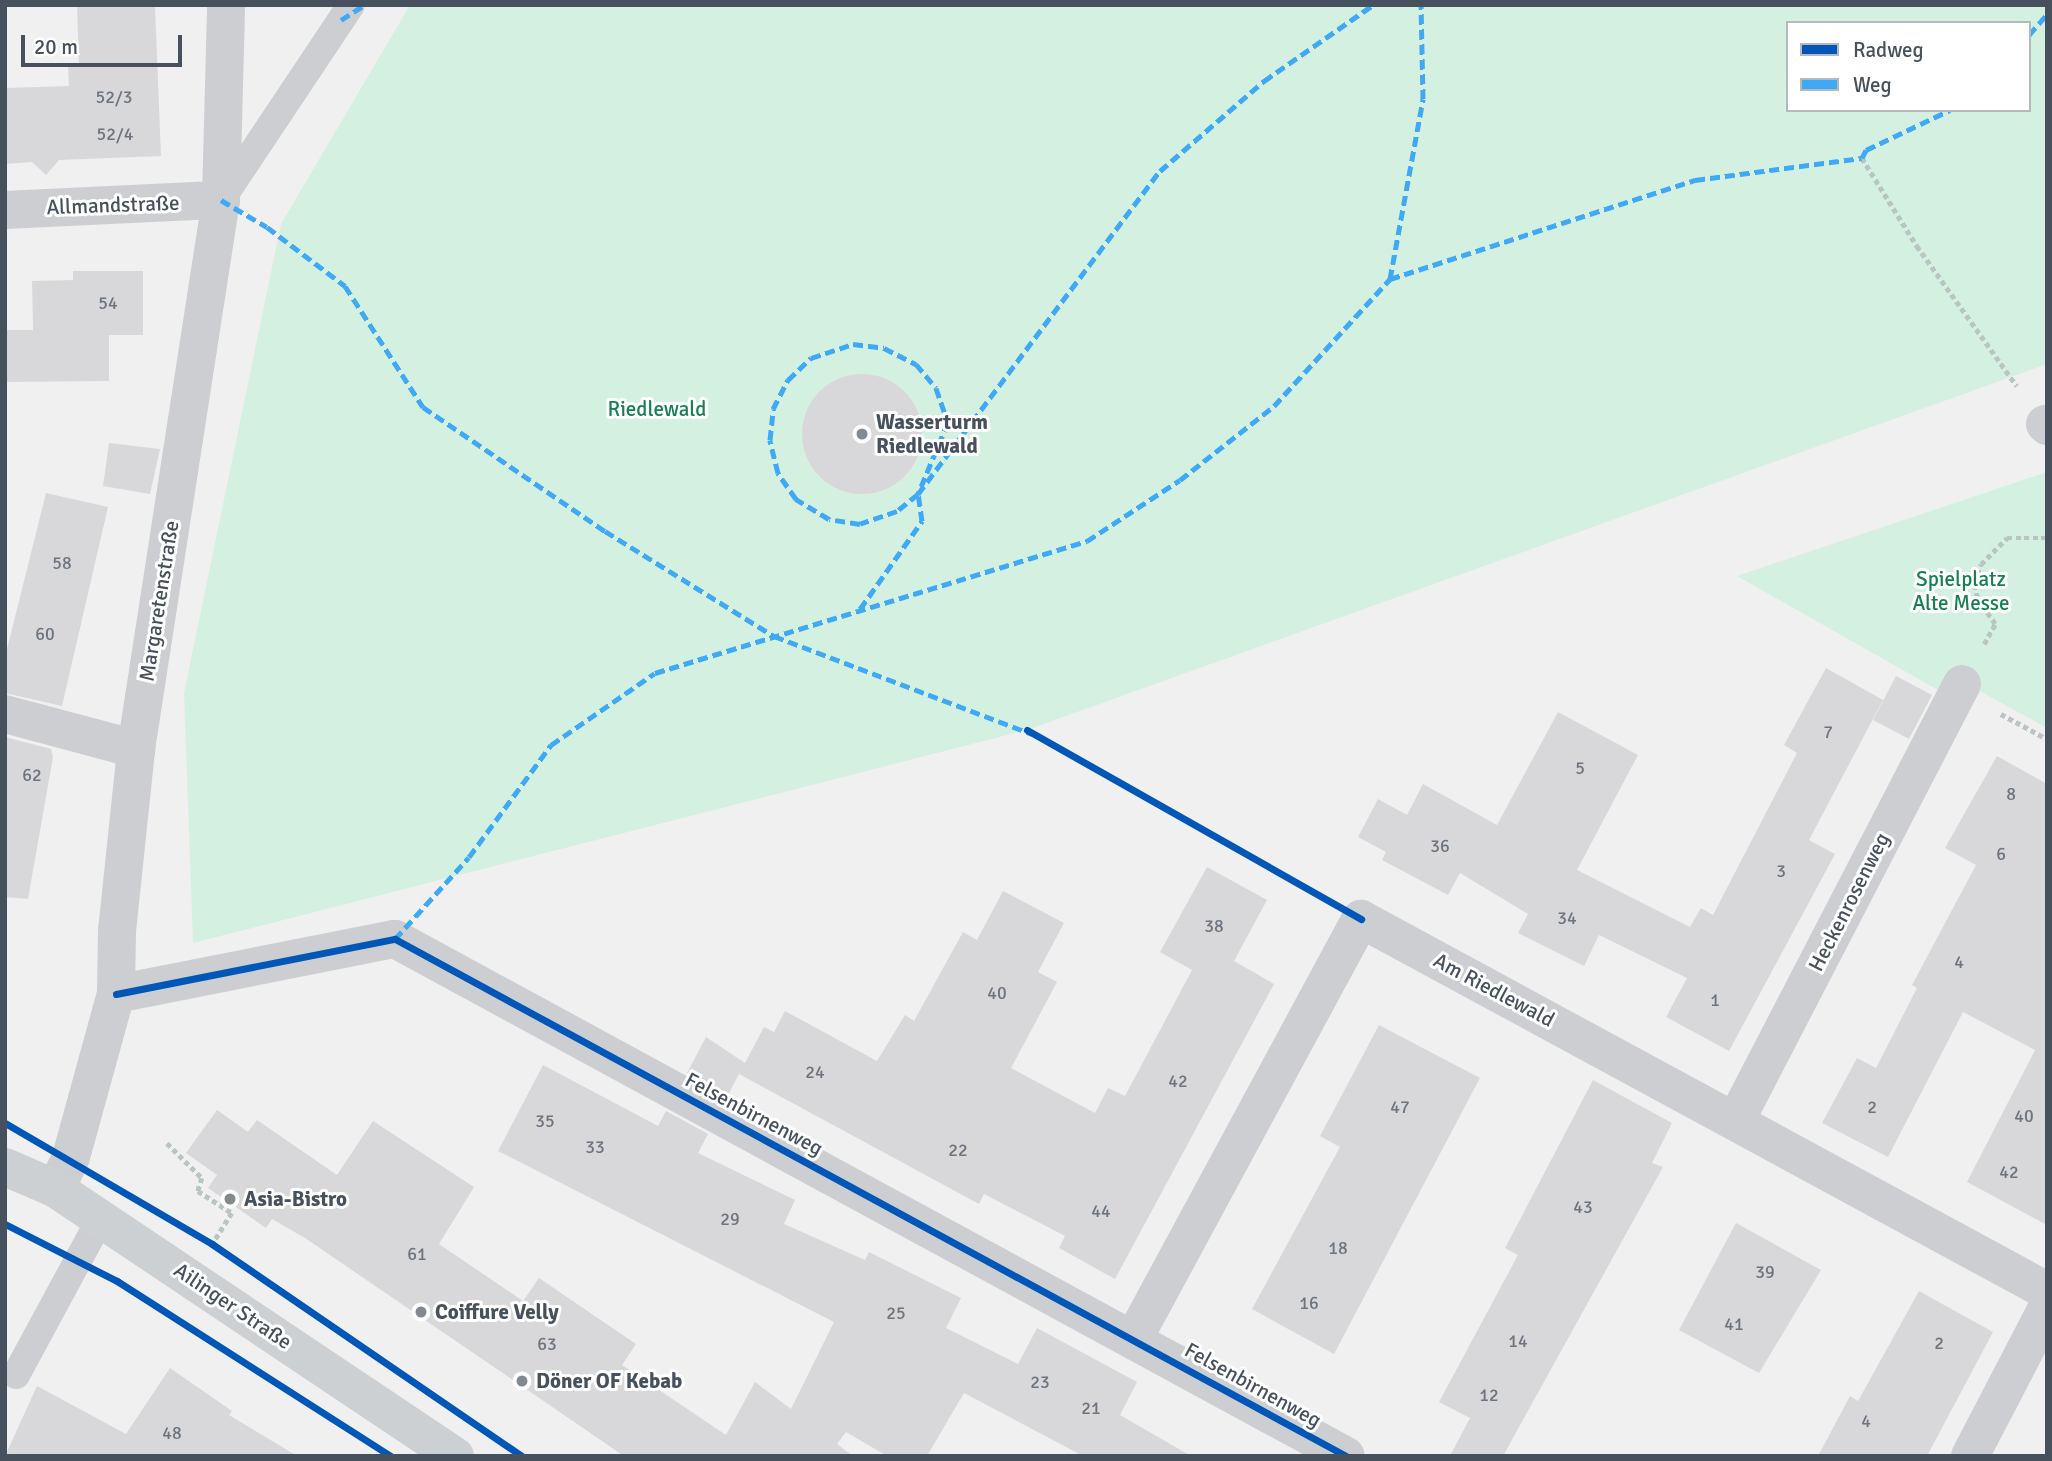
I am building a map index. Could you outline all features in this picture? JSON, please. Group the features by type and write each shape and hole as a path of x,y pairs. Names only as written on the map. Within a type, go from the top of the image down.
{"main road":[{"name":"Ailinger Straße","path":"5,1167 56,1189 455,1456"}],"street":[{"name":"Margaretenstraße","path":"56,1189 71,1157 116,994 117,932 136,749 221,200 226,5"},
{"name":"Allmandstraße","path":"5,210 221,200"},
{"name":"Heckenrosenweg","path":"1736,1120 1962,684"},
{"path":"5,714 136,749"},
{"name":"Am Riedlewald","path":"1133,1340 1362,919 2047,1291"},
{"name":"Felsenbirnenweg","path":"116,994 395,939 1346,1456"},
{"path":"1970,1456 2047,1308"}],"lane":[{"path":"221,200 351,5"},
{"path":"16,1376 101,1218"}],"path":[{"path":"1862,158 1917,246 2046,425"},
{"path":"1962,684 1995,624 1977,598 1974,582 1981,564 2007,538 2047,538"},
{"path":"167,1143 202,1178 198,1191 232,1213 212,1244"}],"green space":[{"name":"Riedlewald","path":"410,5 2047,5 2047,364 1027,730 193,943 184,693 281,224"},
{"name":"Spielplatz Alte Messe","path":"2047,472 2047,728 1954,677 1945,694 1737,576"}],"building":[{"path":"77,5 155,5 161,156 59,160 46,175 32,162 5,164 5,88 69,86 68,65 79,65"},
{"path":"73,271 143,271 143,335 109,335 109,381 5,382 5,330 33,330 32,281 73,280"},
{"name":"Wasserturm Riedlewald","path":"862,374 885,379 904,392 917,411 922,434 917,457 904,476 885,489 862,494 839,489 820,476 807,457 802,434 807,411 820,392 839,379"},
{"path":"109,443 160,449 150,494 103,486"},
{"path":"46,493 108,507 62,706 5,693 5,657"},
{"path":"1826,668 1883,700 1809,840 1835,854 1729,1051 1666,1017 1687,978 1599,935 1584,966 1518,933 1528,914 1460,873 1448,895 1382,860 1386,852 1358,837 1378,799 1407,815 1423,784 1497,825 1558,712 1638,755 1577,870 1690,927 1701,908 1713,915 1797,753 1784,745"},
{"path":"1896,676 1932,695 1909,739 1873,720"},
{"path":"5,737 51,749 53,757 28,899 5,897"},
{"path":"1997,756 2047,784 2047,1225 1967,1182 2035,1050 1963,1012 1888,1157 1822,1123 1857,1058 1876,1068 1917,988 1912,985 1976,865 1945,848"},
{"path":"1207,867 1267,900 1234,961 1274,984 1115,1279 1059,1248 1065,1236 984,1194 979,1204 739,1074 728,1095 687,1073 706,1037 745,1063 764,1027 774,1032 785,1011 877,1061 905,1015 914,1021 963,932 977,940 1003,891 1064,923 1038,972 1057,982 1011,1068 1095,1113 1108,1088 1125,1096 1192,970 1160,952"},
{"path":"1379,1025 1480,1078 1334,1354 1252,1309 1340,1147 1320,1136"},
{"path":"543,1065 658,1126 666,1111 708,1134 698,1153 795,1200 784,1224 865,1260 869,1252 961,1298 946,1328 1018,1364 1037,1328 1137,1382 1120,1415 1191,1456 1083,1456 964,1393 927,1456 887,1456 846,1432 837,1444 853,1456 624,1456 305,1238 272,1219 266,1228 208,1188 217,1175 186,1153 217,1110 248,1132 257,1120 337,1175 373,1121 474,1187 439,1244 523,1301 539,1278 636,1344 622,1365 726,1435 755,1382 791,1409 834,1322 498,1151"},
{"path":"1593,1080 1672,1123 1652,1163 1663,1167 1503,1456 1450,1456 1470,1418 1439,1402 1518,1255 1505,1248"},
{"path":"1736,1223 1821,1270 1759,1373 1679,1330"},
{"path":"1919,1291 1993,1332 1927,1456 1818,1456 1850,1396 1858,1401"},
{"path":"170,1368 232,1411 229,1415 297,1456 5,1456 37,1386 126,1434"}],"marked path":[{"path":"341,20 364,5"},
{"path":"860,609 922,521 918,494 1160,171 1264,81 1373,5"},
{"path":"1390,279 1423,99 1421,5"},
{"path":"2031,33 2047,14"},
{"path":"395,939 469,857 551,745 655,673 1087,541 1180,480 1274,406 1390,279 1695,180 1862,158 1866,150 1946,112"},
{"path":"221,200 267,227 345,286 423,407 605,531 774,636 1032,734"},
{"path":"853,344 884,348 916,364 936,388 948,422 918,494 897,511 860,524 829,519 796,499 778,473 770,440 773,409 788,380 811,358 853,344"}],"cycle path":[{"path":"1027,730 1361,919"},
{"path":"116,994 395,939 1346,1456"},
{"path":"5,1123 212,1244 522,1456"},
{"path":"5,1224 117,1281 391,1456"}],"place":[{"name":"Wasserturm Riedlewald","path":"862,434"},
{"name":"Asia-Bistro","path":"230,1199"},
{"name":"Coiffure Velly","path":"421,1312"},
{"name":"Döner OF Kebab","path":"522,1381"}]}
